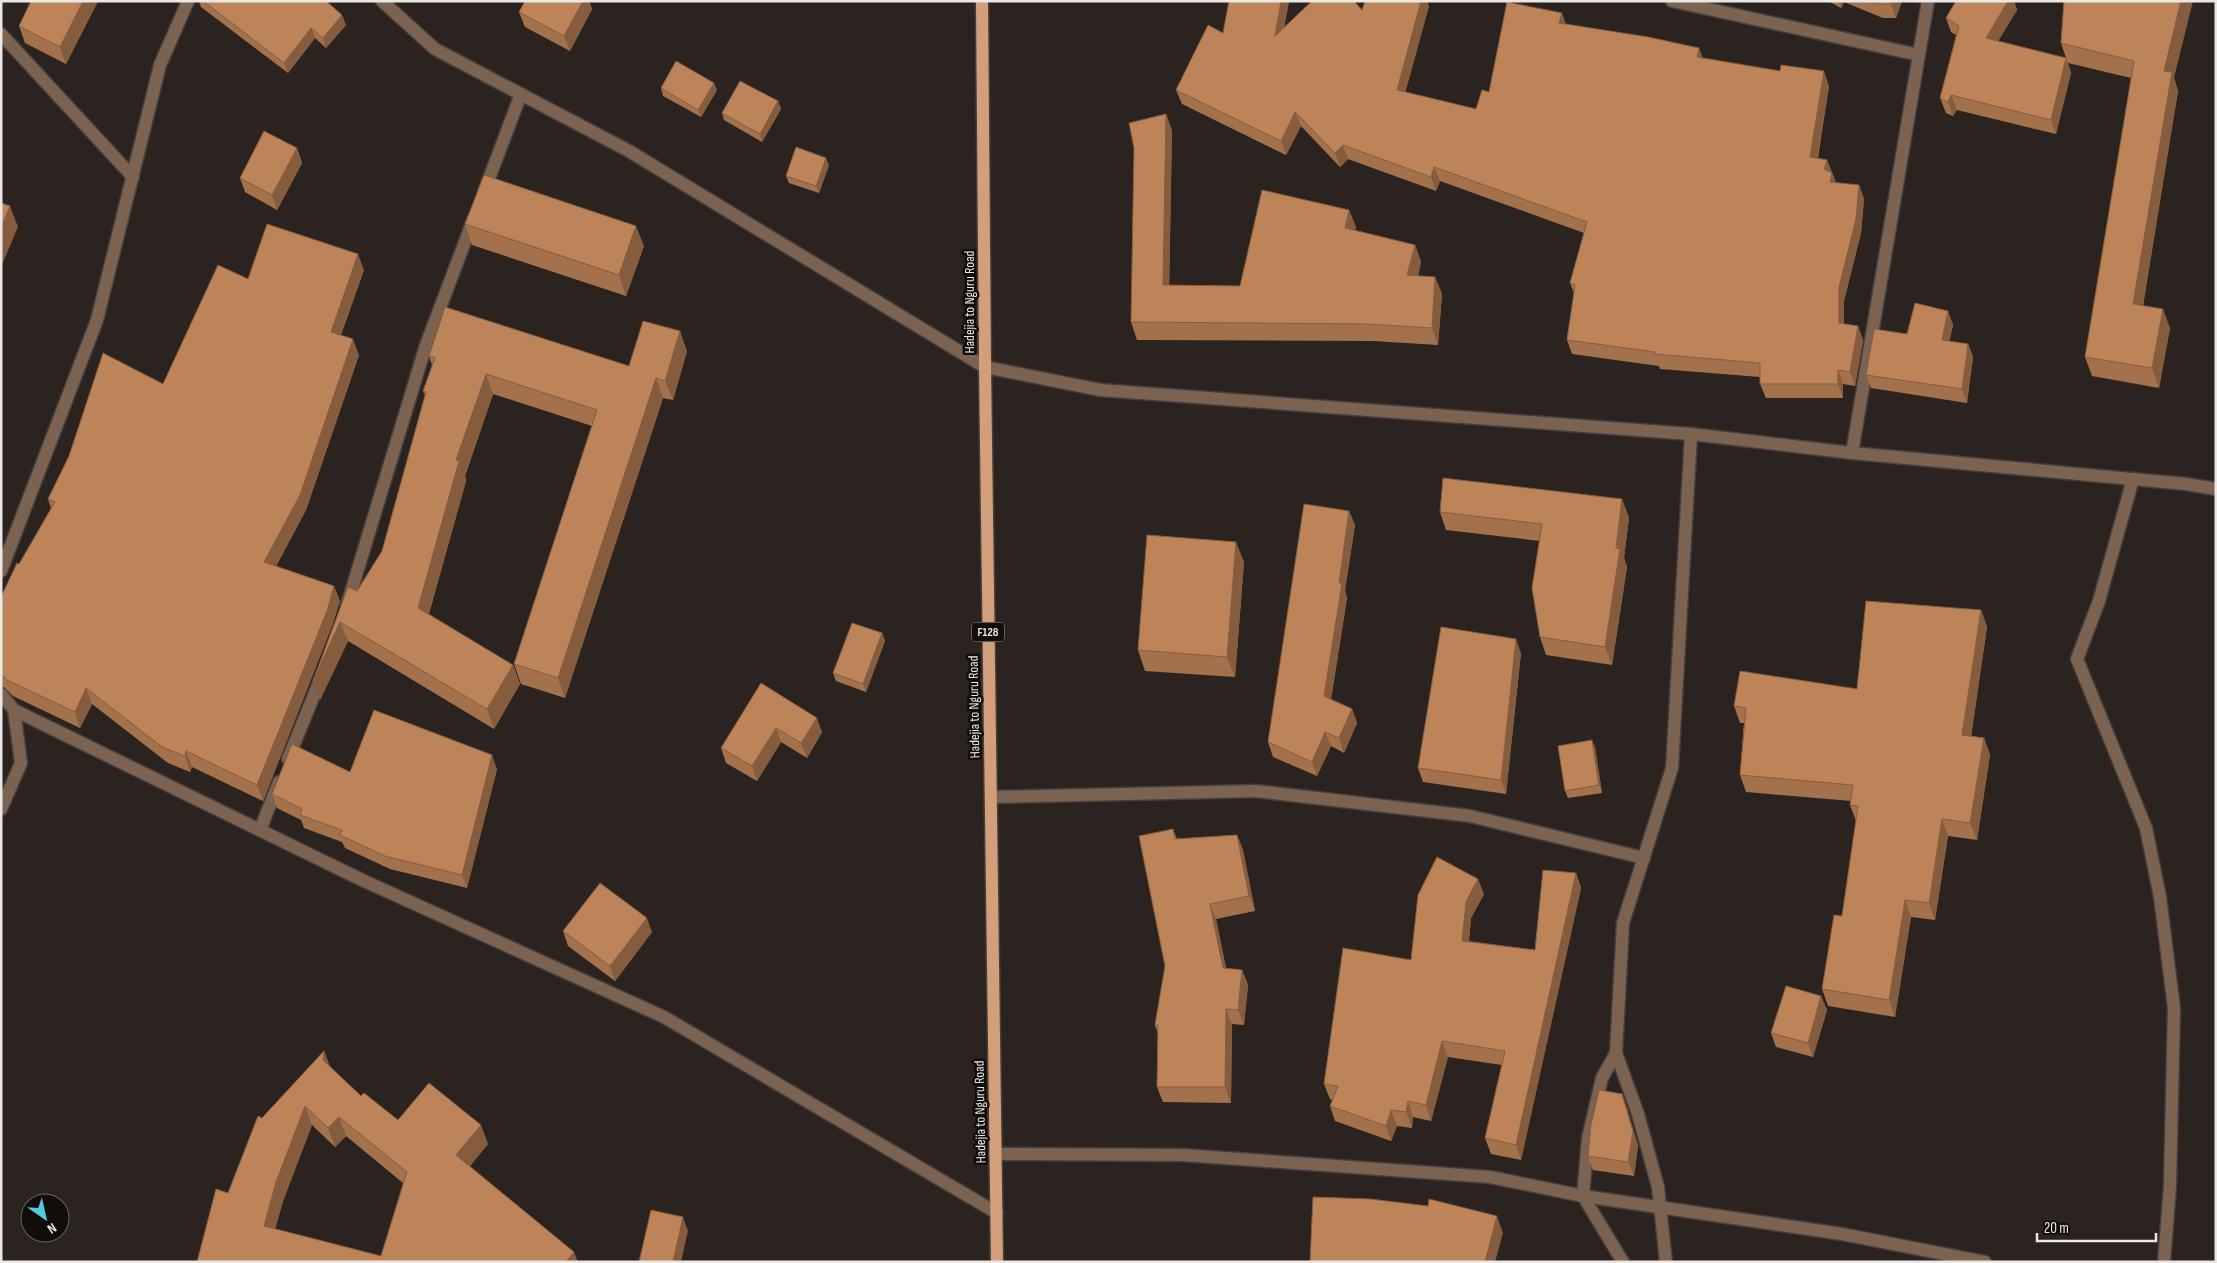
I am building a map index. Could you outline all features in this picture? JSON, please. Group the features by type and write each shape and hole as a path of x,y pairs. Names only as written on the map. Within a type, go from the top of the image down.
{"main road":[{"name":"Hadejia to Nguru Road","path":"982,1 985,367 998,1262"}],"street":[{"path":"1,571 97,320 160,65 188,1"},
{"path":"382,1 435,49 629,151 985,367 1100,390 1691,434 1852,453 2133,479 2216,489"},
{"path":"1672,1 1920,55"},
{"path":"1852,453 1928,1"},
{"path":"1,34 133,177"},
{"path":"343,620 426,344 522,94"},
{"path":"1666,1262 1658,1187 1638,1114 1616,1053 1623,923 1672,768 1691,434"},
{"path":"2133,479 2099,601 2076,659 2146,828 2160,897 2174,1008 2170,1186 2164,1262"},
{"path":"260,830 329,657"},
{"path":"1,694 14,710 362,880 664,1017 997,1213"},
{"path":"1,809 21,763 14,710"},
{"path":"991,797 1256,791 1470,816 1644,858"},
{"path":"1616,1053 1602,1078 1600,1086 1588,1138 1583,1196 1623,1262"},
{"path":"996,1154 1203,1156 1490,1177 1583,1196 1842,1234 1985,1262"}],"building":[{"path":"31,1 83,1 60,47 19,26"},
{"path":"203,1 326,1 342,15 323,38 311,28 284,63"},
{"path":"525,1 583,1 564,36 519,12"},
{"path":"1229,1 1281,1 1275,36 1312,1 1354,1 1362,10 1365,1 1421,1 1397,90 1476,109 1482,90 1489,92 1507,2 1562,13 1559,23 1648,37 1699,48 1697,57 1780,71 1781,65 1824,71 1810,157 1827,160 1824,169 1832,173 1830,182 1859,185 1856,219 1839,287 1839,323 1858,326 1850,372 1838,370 1838,384 1760,384 1760,363 1654,354 1655,352 1567,340 1575,285 1570,283 1587,222 1434,167 1431,177 1343,145 1335,153 1295,112 1281,141 1176,90 1208,25 1223,33"},
{"path":"1872,1 1892,1 1891,4 1878,4"},
{"path":"1956,1 2008,1 1986,38 2066,58 2051,120 1951,95 1948,102 1940,98 1959,26 1946,18"},
{"path":"2064,1 2181,1 2164,71 2172,72 2133,304 2163,309 2152,368 2085,357 2134,61 2061,43"},
{"path":"676,61 714,83 698,110 661,88"},
{"path":"740,81 778,101 760,134 722,113"},
{"path":"1166,114 1163,285 1240,286 1262,190 1349,210 1345,228 1415,245 1407,275 1435,277 1432,328 1366,324 1131,322 1134,148 1129,123"},
{"path":"264,131 297,148 272,195 240,178"},
{"path":"796,147 826,158 816,186 786,176"},
{"path":"484,175 636,226 619,275 465,224"},
{"path":"1,203 10,206 1,228"},
{"path":"267,224 358,254 331,332 353,339 300,495 264,562 334,586 327,611 257,785 186,751 185,756 162,747 86,688 75,712 7,680 1,674 1,597 17,563 19,564 55,502 48,499 69,456 103,353 163,384 218,265 248,279"},
{"path":"1915,303 1948,311 1942,340 1968,344 1962,389 1866,375 1874,329 1907,334"},
{"path":"445,307 629,366 643,321 680,331 665,381 656,378 558,678 514,664 597,410 486,374 456,460 459,461 418,608 513,665 487,709 340,622 313,681 348,587 357,591 382,551 426,392 423,391 435,358 429,356"},
{"path":"1443,478 1622,499 1616,548 1620,549 1605,647 1540,637 1532,588 1542,524 1440,512"},
{"path":"1304,504 1349,511 1339,583 1342,583 1324,696 1352,709 1339,738 1325,732 1312,762 1268,742"},
{"path":"1147,535 1236,542 1227,657 1138,650"},
{"path":"1866,601 1981,610 1962,735 1984,738 1970,823 1942,819 1929,903 1905,900 1889,1000 1822,989 1834,915 1842,916 1858,806 1850,805 1853,785 1740,775 1746,708 1734,706 1740,671 1857,689"},
{"path":"852,623 882,633 863,684 833,673"},
{"path":"1441,627 1516,639 1501,780 1418,768"},
{"path":"761,683 817,718 801,743 776,728 752,766 721,748"},
{"path":"374,710 492,755 462,875 385,856 340,835 342,830 300,815 302,809 272,794 292,744 350,772"},
{"path":"1592,740 1599,785 1565,791 1558,746"},
{"path":"1173,829 1175,839 1237,835 1249,896 1210,904 1223,968 1242,970 1238,1010 1226,1009 1225,1087 1157,1087 1158,1025 1155,1025 1165,966 1139,836"},
{"path":"1437,857 1478,879 1466,902 1462,941 1535,950 1543,870 1576,873 1516,1145 1485,1138 1505,1051 1442,1041 1426,1105 1408,1101 1406,1112 1391,1110 1386,1126 1330,1106 1338,1086 1324,1084 1343,948 1411,960 1418,895"},
{"path":"600,883 647,918 610,966 563,931"},
{"path":"1786,986 1821,996 1808,1043 1771,1033"},
{"path":"324,1051 323,1060 361,1096 364,1093 398,1120 429,1083 481,1125 456,1155 574,1252 566,1262 197,1262 216,1189 228,1193 258,1116 262,1118","holes":["305,1106 328,1128 339,1117 407,1172 381,1256 264,1226 276,1182"]},
{"path":"1599,1090 1622,1094 1633,1132 1628,1162 1588,1156 1591,1125"},
{"path":"1313,1197 1370,1199 1428,1206 1429,1199 1497,1216 1485,1262 1310,1262"},
{"path":"651,1210 683,1217 673,1262 639,1262"}]}
